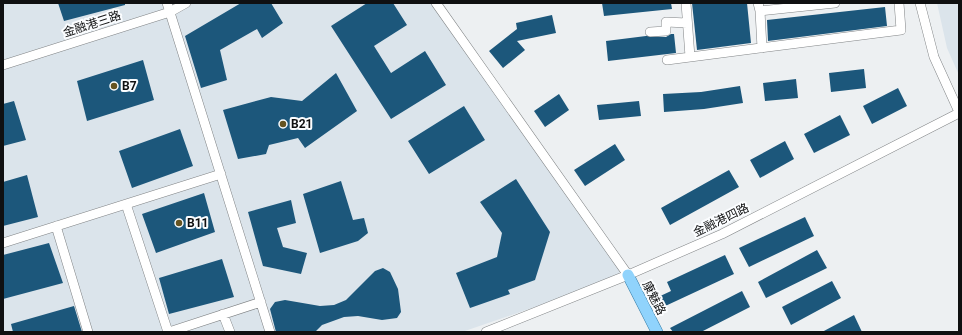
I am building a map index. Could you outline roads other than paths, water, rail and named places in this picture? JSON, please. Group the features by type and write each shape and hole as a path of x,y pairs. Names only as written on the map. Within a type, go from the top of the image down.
{"main road":[{"name":"康魅路","path":"628,276 657,332"}],"street":[{"name":"金融港三路","path":"3,65 169,7 186,3"},
{"path":"436,3 628,276"},
{"path":"686,3 690,57"},
{"path":"762,48 759,7 835,3"},
{"path":"667,60 902,30 898,3"},
{"path":"920,3 934,57 959,112"},
{"path":"169,7 270,332"},
{"path":"650,32 666,31 666,22 687,23"},
{"name":"金融港四路","path":"486,332 628,276 722,234 959,112"},
{"path":"3,243 221,174"},
{"path":"126,204 168,332 260,302"},
{"path":"56,226 88,332"},
{"path":"223,314 230,332"}],"place":[{"name":"B7","path":"114,86"},
{"name":"B21","path":"283,124"},
{"name":"B11","path":"179,223"}]}
